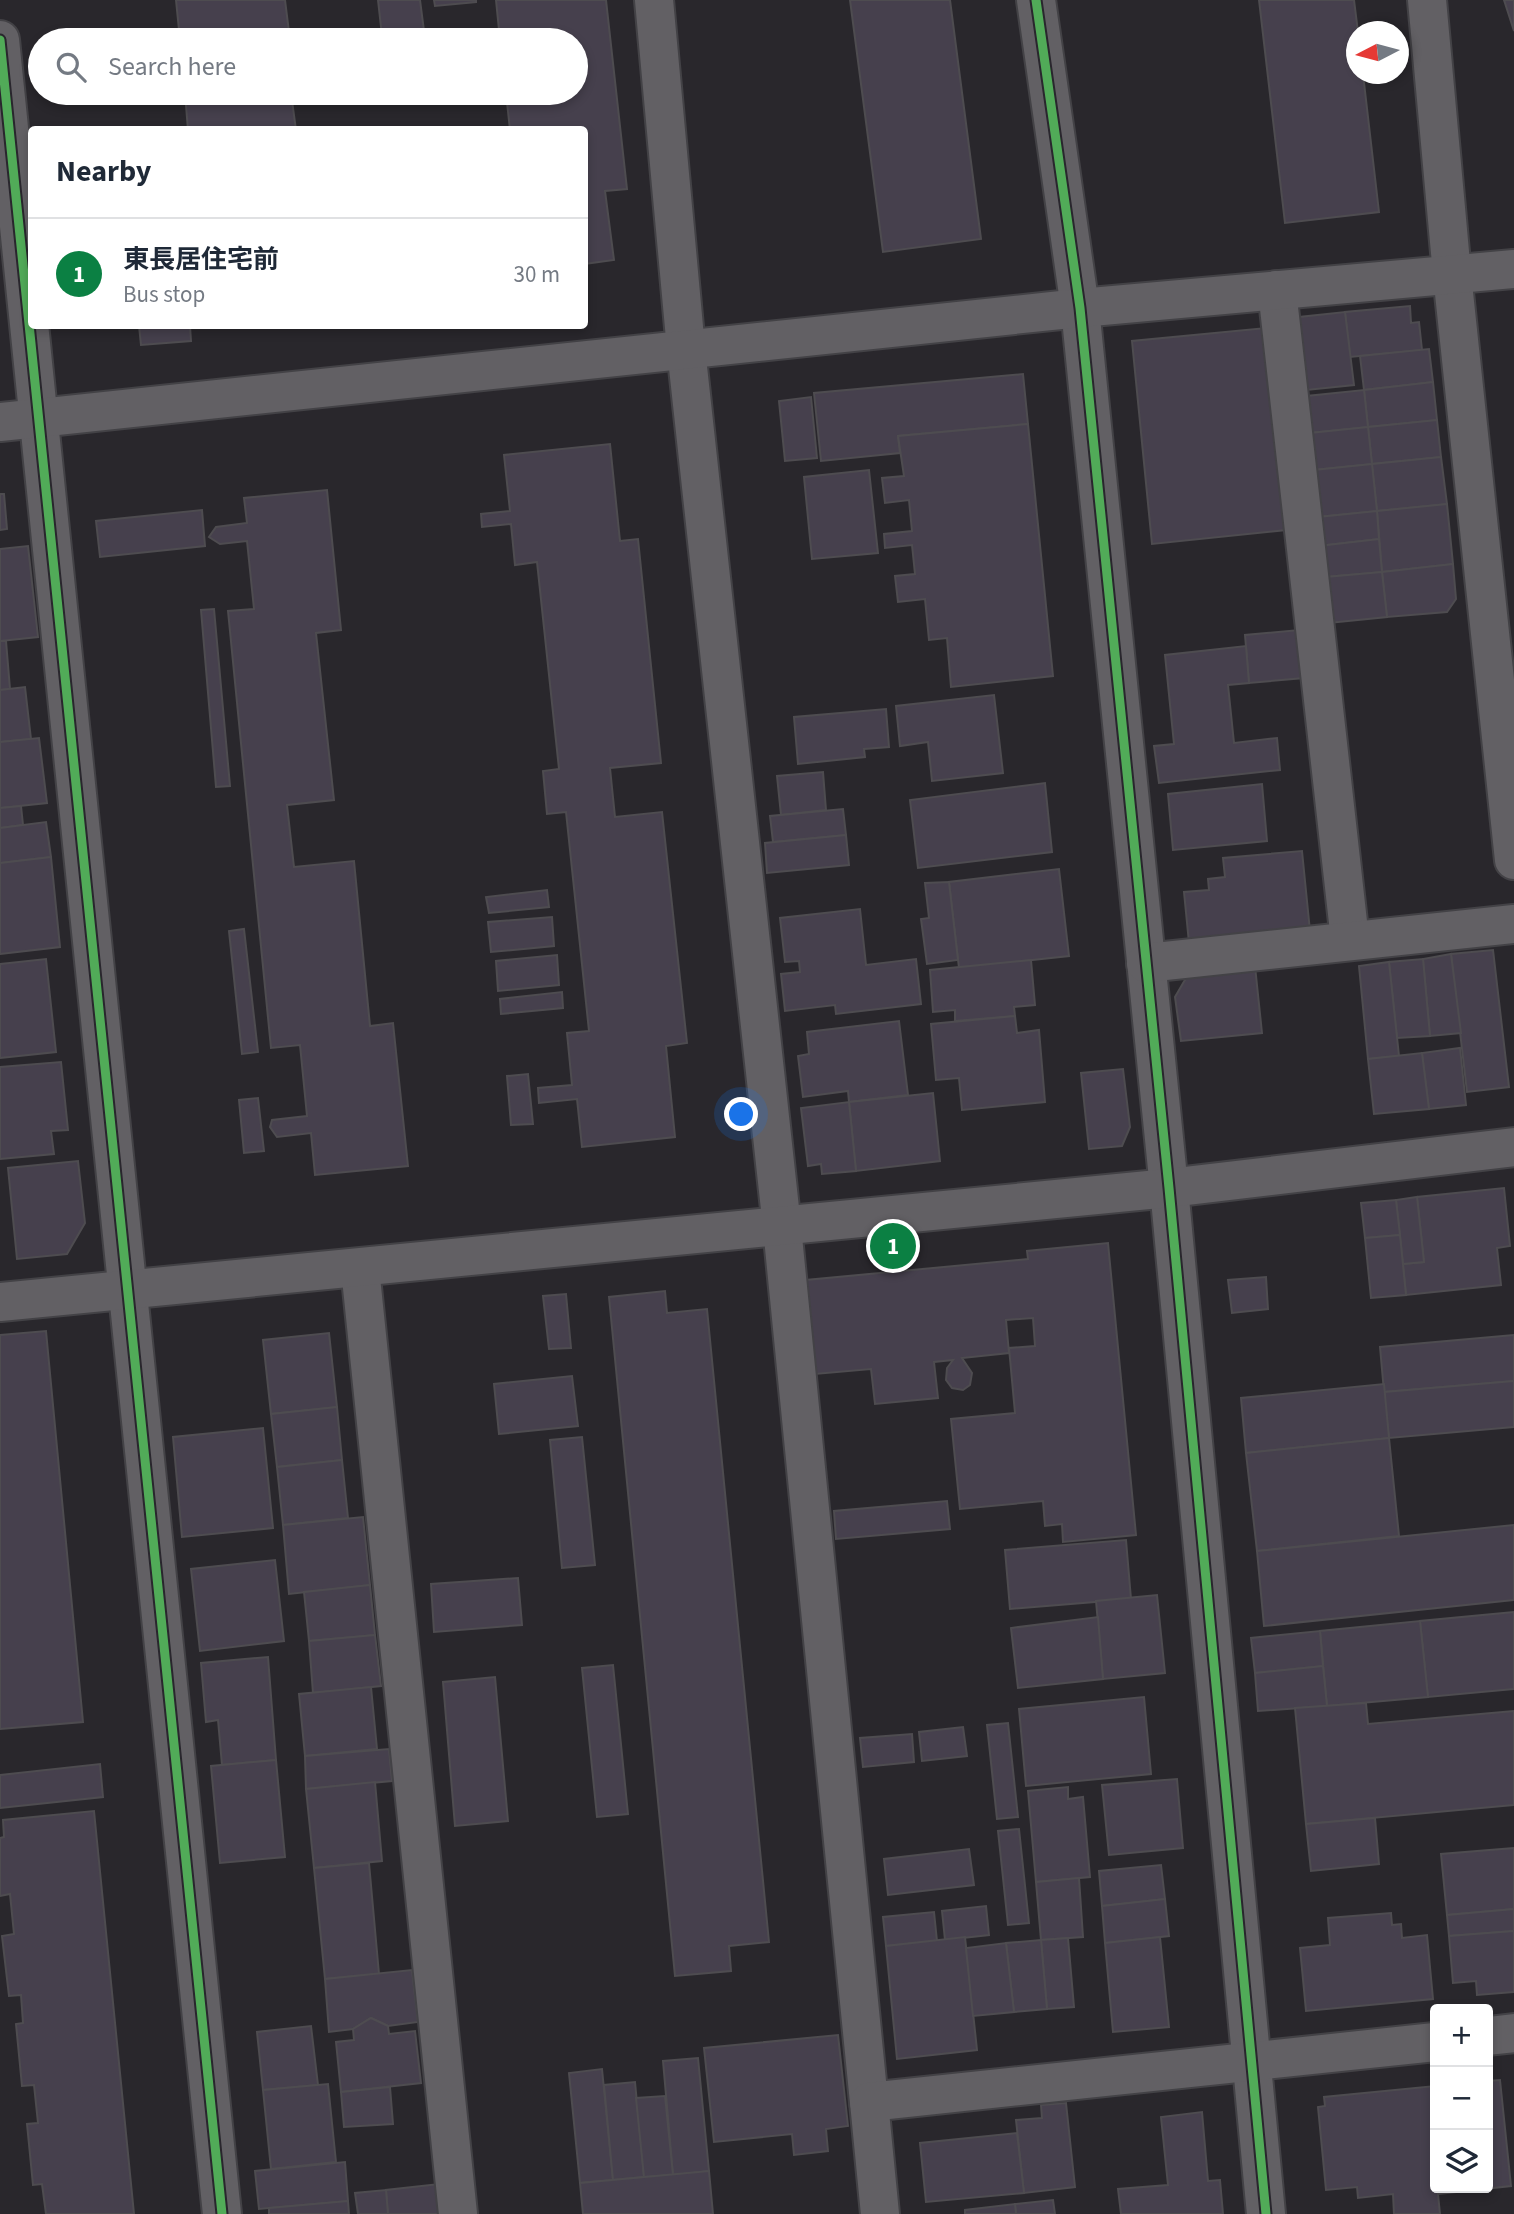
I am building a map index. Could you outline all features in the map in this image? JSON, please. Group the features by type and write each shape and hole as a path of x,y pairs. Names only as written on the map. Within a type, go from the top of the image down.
{"street":[{"path":"654,0 685,349 782,1227 880,2214"},
{"path":"1036,0 1080,308 1169,1188 1266,2214"},
{"path":"1427,0 1452,274 1514,860"},
{"path":"0,40 28,319"},
{"path":"0,422 1080,308 1514,268"},
{"path":"1277,290 1350,940"},
{"path":"29,329 222,2214"},
{"path":"1146,963 1514,924"},
{"path":"0,1302 1169,1188 1514,1147"},
{"path":"360,1268 458,2214"},
{"path":"1493,2035 1514,2033"},
{"path":"869,2102 1250,2064 1430,2043"}],"building":[{"path":"176,0 285,0 288,28 179,28"},
{"path":"378,0 420,0 424,28 381,28"},
{"path":"434,0 476,0 476,2 435,6"},
{"path":"496,0 606,0 627,189 605,191 614,260 588,263 588,126 510,126 507,105 588,105 588,28 499,28"},
{"path":"850,0 950,0 981,239 883,252"},
{"path":"1259,0 1354,0 1357,21 1346,21 1346,84 1364,84 1379,212 1285,223"},
{"path":"1504,0 1514,0 1514,31"},
{"path":"186,105 293,105 295,126 188,126"},
{"path":"1410,306 1411,323 1419,322 1422,350 1350,357 1345,312"},
{"path":"1345,312 1354,385 1297,391 1290,318"},
{"path":"1266,328 1286,530 1152,544 1132,341"},
{"path":"139,329 190,329 191,341 141,345"},
{"path":"1429,349 1433,382 1364,390 1360,356"},
{"path":"1023,374 1028,424 898,436 900,453 821,461 814,393"},
{"path":"1433,382 1437,420 1368,427 1364,390"},
{"path":"1364,390 1368,427 1300,434 1297,397"},
{"path":"811,397 817,458 785,461 779,401"},
{"path":"1437,420 1441,457 1372,464 1368,427"},
{"path":"1028,424 1053,676 951,687 947,638 929,640 925,599 898,602 895,576 915,574 912,545 885,548 884,534 912,531 909,500 885,503 882,478 904,476 898,436"},
{"path":"1368,427 1372,464 1304,471 1300,434"},
{"path":"610,444 620,541 638,539 661,763 610,768 615,817 662,812 687,1043 666,1046 675,1137 582,1147 577,1099 539,1103 538,1088 572,1085 567,1033 589,1031 566,812 547,814 543,771 559,769 537,562 515,565 511,524 482,527 481,514 510,511 504,455"},
{"path":"1441,457 1447,504 1377,511 1372,464"},
{"path":"1372,464 1377,511 1308,518 1304,471"},
{"path":"869,470 878,553 812,559 804,477"},
{"path":"327,490 341,630 316,633 334,800 287,805 294,867 354,861 370,1026 393,1023 408,1166 315,1175 311,1133 277,1137 270,1127 272,1120 307,1116 300,1045 271,1048 228,611 254,609 247,541 220,544 209,537 216,527 247,523 244,498"},
{"path":"0,494 4,494 7,529 0,530"},
{"path":"1447,504 1453,564 1382,572 1377,511"},
{"path":"202,510 205,546 100,557 96,521"},
{"path":"1377,511 1379,539 1310,547 1308,518"},
{"path":"1379,539 1382,572 1314,578 1310,547"},
{"path":"28,546 38,637 0,641 0,549"},
{"path":"1453,564 1456,599 1447,612 1387,617 1382,572"},
{"path":"1382,572 1387,617 1319,624 1314,578"},
{"path":"214,609 230,786 216,787 201,610"},
{"path":"1299,630 1304,678 1249,683 1245,635"},
{"path":"0,641 6,641 10,689 0,690"},
{"path":"1246,646 1249,683 1228,685 1234,743 1277,738 1280,770 1159,783 1154,746 1174,744 1165,655"},
{"path":"25,687 31,739 0,742 0,690"},
{"path":"994,695 1003,773 932,781 928,742 900,746 896,706"},
{"path":"886,709 889,747 864,749 865,757 798,764 794,717"},
{"path":"39,738 47,803 0,808 0,742"},
{"path":"823,772 826,810 781,815 777,776"},
{"path":"1045,783 1052,852 918,868 910,800"},
{"path":"1262,784 1267,841 1173,850 1168,794"},
{"path":"21,806 23,825 0,828 0,808"},
{"path":"843,809 846,835 773,842 770,816"},
{"path":"46,822 51,857 0,863 0,828"},
{"path":"846,835 849,865 767,873 765,843"},
{"path":"1302,851 1310,931 1189,943 1184,892 1209,890 1208,879 1225,877 1223,858"},
{"path":"51,857 60,947 0,954 0,863"},
{"path":"1059,869 1069,956 959,968 949,882"},
{"path":"949,882 958,960 927,964 921,919 929,918 925,883"},
{"path":"547,890 549,907 489,913 486,897"},
{"path":"860,909 866,965 916,959 921,1004 836,1014 835,1005 785,1011 781,974 800,972 799,961 785,962 780,918"},
{"path":"552,917 554,946 491,952 488,922"},
{"path":"244,929 258,1052 242,1054 229,931"},
{"path":"1493,950 1509,1087 1467,1092 1451,954"},
{"path":"1451,954 1461,1033 1430,1036 1423,959"},
{"path":"557,955 559,985 498,991 496,961"},
{"path":"46,959 56,1052 0,1058 0,964"},
{"path":"1423,959 1430,1036 1397,1038 1389,962"},
{"path":"1031,960 1035,1005 1014,1007 1015,1016 955,1021 955,1010 933,1012 930,970"},
{"path":"1389,962 1399,1056 1368,1059 1359,966"},
{"path":"1255,966 1262,1033 1181,1041 1175,997 1189,973"},
{"path":"562,992 563,1008 501,1014 500,999"},
{"path":"1015,1016 1017,1033 1039,1030 1045,1102 962,1110 959,1078 936,1080 931,1024"},
{"path":"899,1021 908,1095 849,1102 848,1091 803,1097 798,1056 809,1054 807,1032"},
{"path":"1460,1048 1466,1105 1429,1109 1422,1053"},
{"path":"1422,1053 1429,1109 1374,1114 1368,1059"},
{"path":"61,1062 68,1130 51,1131 54,1154 0,1159 0,1067"},
{"path":"1123,1069 1130,1127 1122,1146 1089,1149 1081,1073"},
{"path":"528,1074 533,1124 511,1125 507,1076"},
{"path":"933,1093 940,1161 856,1171 849,1102"},
{"path":"258,1098 264,1151 244,1153 239,1100"},
{"path":"849,1102 856,1171 822,1174 821,1164 808,1166 801,1108"},
{"path":"78,1161 85,1223 67,1254 17,1259 8,1168"},
{"path":"1504,1188 1510,1246 1497,1248 1501,1285 1406,1295 1403,1264 1424,1262 1417,1197"},
{"path":"1417,1197 1424,1262 1403,1264 1396,1200"},
{"path":"1396,1200 1400,1235 1365,1238 1361,1203"},
{"path":"1400,1235 1406,1295 1371,1298 1365,1238"},
{"path":"1108,1243 1136,1535 1063,1542 1062,1524 1045,1526 1043,1501 960,1509 951,1419 1015,1413 1009,1348 1035,1346 1033,1318 1006,1320 1009,1353 962,1358 972,1373 970,1385 963,1390 952,1388 946,1380 947,1368 953,1360 934,1362 938,1398 875,1404 871,1369 815,1374 806,1280 1028,1259 1027,1251"},
{"path":"1266,1277 1268,1309 1232,1313 1228,1280"},
{"path":"665,1291 667,1313 707,1309 769,1942 729,1946 731,1971 675,1976 609,1297"},
{"path":"566,1294 571,1348 549,1349 543,1296"},
{"path":"46,1331 83,1722 0,1729 0,1335"},
{"path":"329,1333 337,1407 271,1414 263,1340"},
{"path":"1514,1335 1514,1381 1384,1392 1380,1347"},
{"path":"572,1376 578,1426 499,1434 494,1384"},
{"path":"1514,1381 1514,1427 1389,1438 1384,1392"},
{"path":"1384,1384 1389,1438 1246,1453 1241,1398"},
{"path":"337,1407 342,1460 277,1467 271,1414"},
{"path":"263,1428 273,1528 182,1537 173,1437"},
{"path":"582,1437 595,1565 562,1568 550,1440"},
{"path":"1389,1438 1399,1536 1257,1551 1246,1453"},
{"path":"342,1460 348,1518 283,1525 277,1467"},
{"path":"947,1501 950,1529 836,1539 834,1511"},
{"path":"363,1517 370,1585 289,1594 283,1525"},
{"path":"1514,1525 1514,1600 1264,1626 1257,1551"},
{"path":"1126,1540 1131,1599 1010,1609 1005,1550"},
{"path":"275,1560 284,1641 200,1651 191,1569"},
{"path":"518,1578 522,1625 434,1632 431,1584"},
{"path":"370,1585 375,1635 309,1641 304,1592"},
{"path":"1157,1595 1165,1673 1103,1679 1096,1601"},
{"path":"1514,1612 1514,1689 1428,1697 1420,1621"},
{"path":"1098,1617 1103,1679 1018,1688 1011,1628"},
{"path":"1420,1621 1428,1697 1327,1706 1320,1631"},
{"path":"1320,1631 1323,1666 1255,1673 1251,1638"},
{"path":"375,1635 381,1686 313,1693 309,1641"},
{"path":"268,1657 276,1760 222,1765 218,1720 206,1722 201,1663"},
{"path":"613,1665 628,1814 597,1817 582,1668"},
{"path":"1323,1666 1327,1706 1258,1711 1255,1673"},
{"path":"495,1677 508,1821 455,1826 443,1682"},
{"path":"371,1687 377,1749 305,1756 299,1694"},
{"path":"1144,1697 1151,1774 1026,1786 1019,1709"},
{"path":"1366,1703 1368,1724 1514,1711 1514,1805 1306,1824 1295,1708"},
{"path":"1008,1723 1018,1817 997,1819 987,1725"},
{"path":"963,1727 967,1756 922,1761 919,1732"},
{"path":"912,1734 914,1762 863,1767 860,1738"},
{"path":"389,1749 392,1781 306,1789 305,1756"},
{"path":"276,1760 285,1857 220,1863 211,1766"},
{"path":"100,1764 103,1797 0,1808 0,1775"},
{"path":"1177,1779 1183,1848 1109,1855 1102,1785"},
{"path":"375,1782 382,1861 314,1868 306,1789"},
{"path":"1068,1787 1068,1799 1083,1797 1090,1877 1036,1882 1028,1791"},
{"path":"94,1811 134,2214 46,2214 42,2184 33,2185 27,2124 38,2123 34,2085 22,2086 16,2024 23,2023 21,1995 9,1996 2,1936 14,1934 10,1894 0,1896 0,1838 4,1837 3,1820"},
{"path":"1375,1818 1379,1864 1311,1871 1306,1824"},
{"path":"1019,1829 1029,1923 1008,1925 998,1831"},
{"path":"1514,1848 1514,1909 1447,1915 1441,1854"},
{"path":"969,1849 974,1885 888,1895 884,1859"},
{"path":"369,1863 379,1974 325,1979 314,1868"},
{"path":"1161,1865 1165,1899 1102,1906 1099,1871"},
{"path":"1079,1878 1083,1937 1041,1940 1036,1882"},
{"path":"1165,1899 1169,1936 1105,1943 1102,1906"},
{"path":"986,1906 989,1935 945,1940 942,1911"},
{"path":"1514,1909 1514,1931 1449,1936 1447,1915"},
{"path":"934,1912 937,1941 886,1946 883,1917"},
{"path":"1391,1913 1392,1925 1401,1924 1402,1938 1427,1935 1433,1999 1306,2011 1300,1948 1330,1945 1328,1918"},
{"path":"1514,1931 1514,1992 1477,1995 1476,1981 1453,1983 1449,1936"},
{"path":"965,1937 977,2050 897,2059 886,1946"},
{"path":"1160,1937 1169,2027 1113,2032 1105,1943"},
{"path":"1068,1938 1074,2007 1047,2009 1041,1940"},
{"path":"1041,1940 1047,2009 1014,2012 1006,1943"},
{"path":"1006,1943 1014,2012 973,2016 966,1948"},
{"path":"412,1970 418,2022 388,2026 371,2018 353,2029 329,2032 325,1979"},
{"path":"371,2018 388,2026 389,2034 415,2031 421,2083 341,2092 336,2042 354,2040 353,2029"},
{"path":"311,2026 318,2085 263,2090 257,2032"},
{"path":"838,2035 848,2126 826,2129 828,2151 794,2155 792,2134 714,2142 704,2048"},
{"path":"698,2058 709,2171 673,2175 663,2061"},
{"path":"602,2069 613,2180 580,2183 569,2073"},
{"path":"1500,2080 1511,2186 1493,2188 1493,2130 1493,2081"},
{"path":"635,2082 644,2177 613,2180 604,2085"},
{"path":"328,2084 336,2162 271,2169 263,2090"},
{"path":"1430,2086 1430,2193 1447,2193 1438,2194 1440,2214 1394,2214 1393,2194 1358,2198 1357,2187 1326,2190 1318,2107 1325,2106 1324,2097"},
{"path":"390,2087 393,2124 344,2127 341,2092"},
{"path":"665,2096 673,2175 644,2177 636,2098"},
{"path":"1066,2103 1075,2187 1024,2193 1016,2120 1042,2118 1041,2105"},
{"path":"1202,2112 1208,2181 1220,2180 1223,2214 1121,2214 1118,2189 1168,2185 1161,2117"},
{"path":"1017,2133 1024,2193 926,2202 920,2143"},
{"path":"345,2162 348,2201 259,2209 255,2171"},
{"path":"709,2171 713,2214 583,2214 580,2183"},
{"path":"439,2184 442,2214 388,2214 386,2190"},
{"path":"386,2190 388,2214 358,2214 355,2193"},
{"path":"1053,2200 1055,2214 1016,2214 1015,2204"},
{"path":"348,2201 349,2214 269,2214 269,2208"},
{"path":"1015,2204 1016,2214 965,2214 965,2210"}],"cycle path":[{"path":"1036,0 1080,308 1169,1188 1266,2214"},
{"path":"0,40 28,314"},
{"path":"30,329 222,2214"}],"place":[{"name":"東長居住宅前","path":"893,1246"}]}
